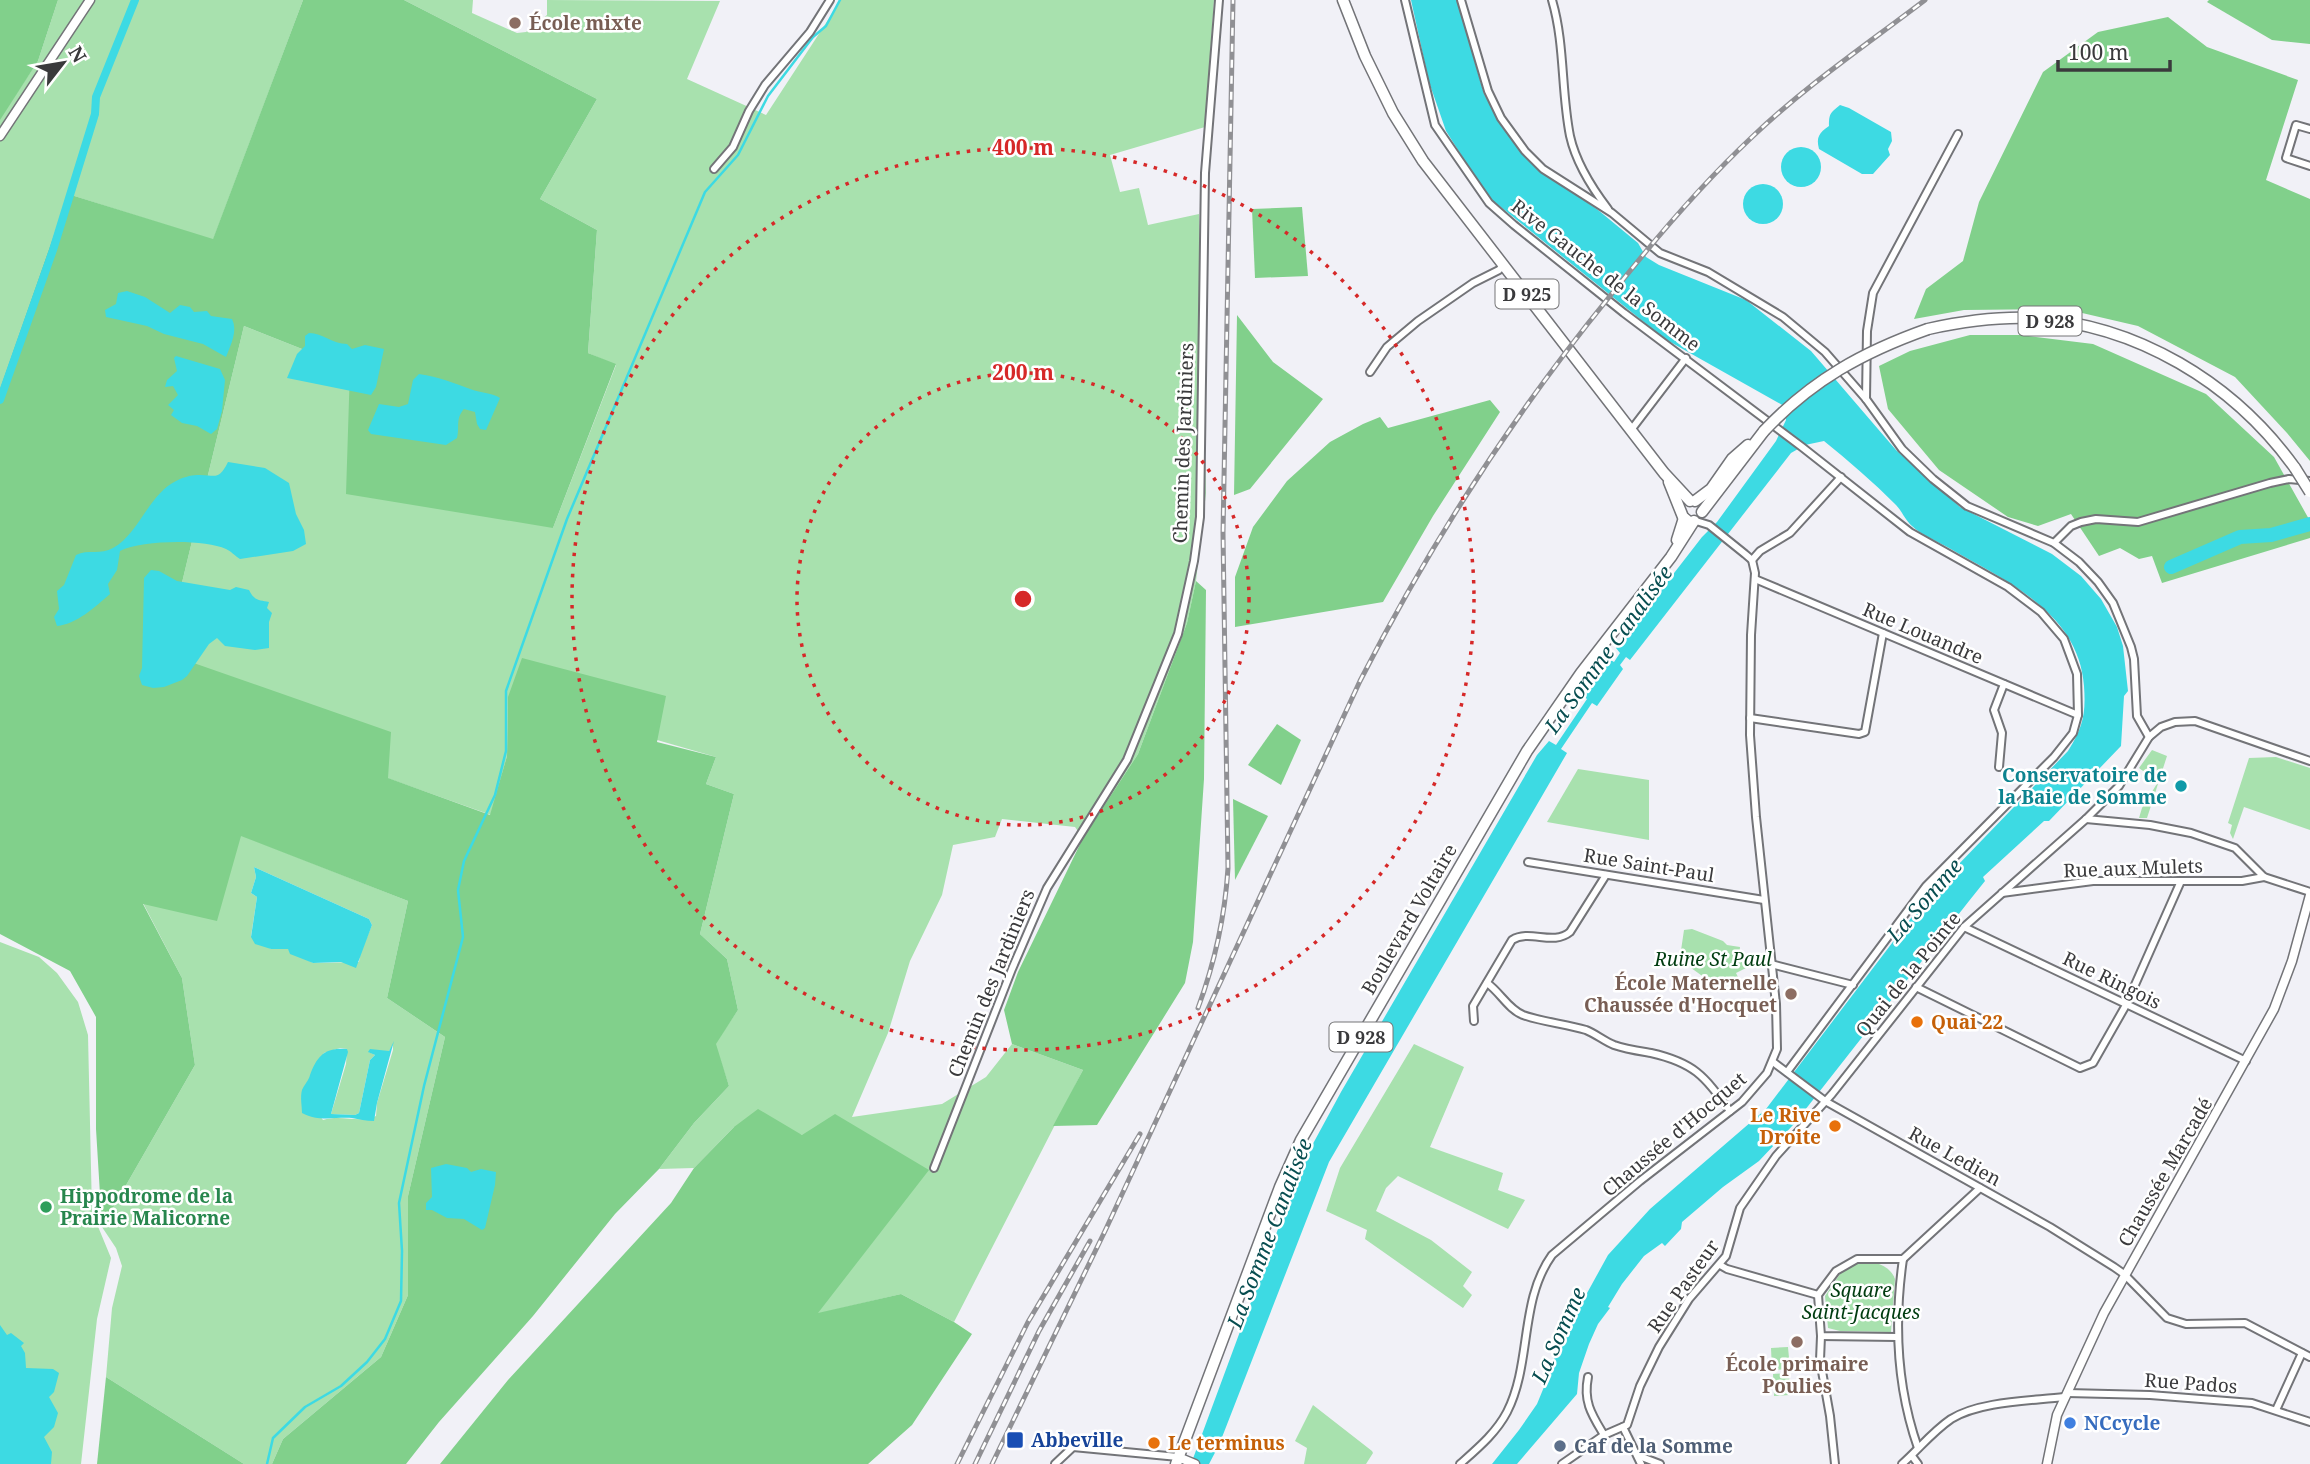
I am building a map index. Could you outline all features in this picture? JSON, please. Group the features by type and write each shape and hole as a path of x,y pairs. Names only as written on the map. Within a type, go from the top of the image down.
{"main road":[{"name":"D 925","path":"1343,0 1365,55 1398,122 1433,174 1664,473 1693,516"},
{"name":"D 928","path":"1693,501 1711,489 1731,460 1798,397 1838,369 1876,349 1928,329 2029,318 2089,326 2132,341 2166,356 2210,382 2254,419 2295,468 2310,492"},
{"name":"Boulevard Voltaire","path":"1184,1462 1185,1443 1280,1187 1301,1140 1527,751 1602,645 1634,593 1675,543 1693,516 1764,431"},
{"name":"D 925","path":"1664,473 1693,501"},
{"path":"1693,501 1701,505 1693,516 1682,506 1693,501"}],"street":[{"path":"0,136 90,0"},
{"path":"714,169 733,147 749,111 765,85 810,32 830,0"},
{"name":"Chemin des Jardiniers","path":"934,1168 1012,969 1047,888 1127,760 1178,635 1194,561 1200,517 1205,173 1219,0"},
{"name":"Rive Gauche de la Somme","path":"1405,0 1435,125 1489,203 1625,313 1910,532 2008,587 2041,612 2064,639 2077,674 2078,715"},
{"path":"1461,0 1488,91 1511,132 1543,169 1612,213 1660,253 1709,272 1783,317 1825,352 1866,399 1902,449 1933,479 1967,506 2054,543 2078,562 2113,603 2124,626 2134,659 2137,716 2149,737 2161,727 2175,722 2195,721 2310,761"},
{"path":"1552,0 1558,19 1570,138 1594,191 1612,213"},
{"path":"2310,129 2296,125 2286,158 2310,166"},
{"path":"1866,399 1867,331 1873,293 1958,134"},
{"path":"1370,372 1387,347 1418,321 1503,265"},
{"path":"1631,430 1686,358"},
{"path":"1752,560 1760,551 1786,538 1840,477"},
{"path":"2054,543 2071,526 2081,522 2096,519 2138,522 2270,483 2310,481"},
{"path":"1693,516 1752,560 1755,579 1750,718 1756,817 1777,1020 1777,1049 1773,1062"},
{"name":"Rue Louandre","path":"1755,579 2078,715"},
{"path":"1750,718 1859,734 1865,732 1883,633"},
{"path":"2000,767 2002,733 1994,710 2004,684"},
{"path":"1789,1074 1926,886 2054,757 2073,733 2078,715"},
{"name":"Quai de la Pointe","path":"1825,1101 1964,927 2086,819 2119,786 2149,737"},
{"path":"2086,819 2150,825 2191,833 2235,849 2264,877 2310,893"},
{"name":"Rue Saint-Paul","path":"1528,862 1765,900"},
{"path":"1474,1021 1473,1006 1516,937 1558,939 1570,932 1606,875"},
{"name":"Rue aux Mulets","path":"2002,892 2093,881 2251,881 2264,877"},
{"path":"1916,987 2080,1068 2092,1063 2126,1005 2181,881"},
{"name":"Chaussée Marcadé","path":"2047,1464 2057,1415 2104,1313 2274,1009 2292,961 2310,893"},
{"name":"Rue Ringois","path":"1964,927 2246,1062"},
{"path":"1771,964 1853,985"},
{"path":"1487,983 1499,991 1513,1009 1522,1014 1583,1029 1598,1034 1613,1045 1675,1059 1687,1065 1709,1083 1730,1111"},
{"name":"Rue Ledien","path":"1773,1062 1825,1101 2050,1227 2124,1274 2153,1307 2175,1322 2245,1324 2310,1357"},
{"name":"Chaussée d'Hocquet","path":"1460,1464 1489,1437 1508,1411 1523,1357 1533,1299 1543,1270 1552,1255 1689,1141 1730,1111 1761,1081 1773,1062"},
{"name":"Rue Pasteur","path":"1623,1427 1631,1418 1649,1366 1678,1314 1728,1254 1740,1208 1745,1199 1776,1156 1825,1101"},
{"path":"1835,1464 1820,1360 1818,1296 1836,1271 1857,1259 1903,1259 1980,1188"},
{"path":"1903,1259 1897,1337 1911,1429 1917,1448"},
{"path":"1720,1265 1818,1296"},
{"path":"1821,1336 1897,1337"},
{"path":"2276,1410 2302,1353"},
{"path":"1588,1377 1587,1406 1604,1435"},
{"name":"Rue Pados","path":"1902,1464 1948,1422 1967,1411 2066,1395 2150,1395 2252,1403 2310,1422"},
{"path":"1562,1464 1604,1435 1623,1427 1642,1464"},
{"path":"1055,1464 1073,1447 1184,1462"},
{"path":"1639,1456 1659,1464"},
{"path":"1912,1456 1918,1464"}],"green space":[{"path":"0,0 58,0 38,61 0,120"},
{"path":"58,0 303,0 213,240 68,194 0,388 0,118 38,61"},
{"path":"303,0 404,0 597,99 540,199 597,230 588,353 616,364 553,528 346,494 350,368 244,326 165,653 391,732 388,778 490,815 507,756 508,697 522,658 666,696 657,742 716,757 706,784 734,794 700,934 727,959 738,1010 716,1044 729,1086 694,1123 659,1169 615,1214 533,1316 439,1422 406,1464 272,1464 283,1439 381,1357 408,1295 408,1196 445,1037 387,998 408,901 241,836 217,921 143,904 182,978 195,1065 102,1227 96,1129 96,1017 70,971 0,934 0,388 68,194 213,239"},
{"path":"404,0 473,0 472,13 517,33 526,32 547,15 547,0 720,1 687,79 766,115 841,0 1214,0 1205,127 1110,155 1120,192 1139,188 1148,225 1199,214 1206,493 1196,581 1187,623 1138,754 1083,838 1075,827 1002,819 995,837 953,845 942,895 910,961 888,1033 852,1117 942,1104 986,1077 1012,1044 1083,1070 954,1322 901,1294 817,1314 803,1135 734,1127 694,1168 659,1169 694,1123 729,1086 715,1044 738,1010 727,959 700,934 734,794 706,784 716,757 508,697 507,756 491,815 387,778 165,653 244,326 350,368 553,528 616,365 588,353 597,230 540,199 597,99"},
{"path":"2310,0 2310,44 2272,40 2207,2"},
{"path":"2168,17 2207,47 2298,80 2266,180 2310,199 2310,461 2235,377 2138,326 2065,309 1964,310 1914,319 1926,289 1963,261 1979,202 2043,72 2098,32"},
{"path":"1302,207 1308,276 1255,278 1252,209"},
{"path":"1237,315 1273,362 1323,399 1250,489 1234,495"},
{"path":"1970,335 2021,335 2093,344 2206,394 2274,457 2310,521 2310,538 2162,583 2152,556 2139,559 2120,548 2099,556 2071,514 2038,526 2008,517 1939,470 1888,409 1879,366 1910,351"},
{"path":"1490,400 1500,412 1433,516 1383,602 1235,627 1235,577 1253,527 1287,481 1330,442 1380,417 1388,428"},
{"path":"1196,581 1206,590 1204,779 1193,942 1185,983 1097,1125 1053,1126 1083,1070 1012,1044 1004,1010 1018,972 1083,838 1138,754 1187,623"},
{"path":"1277,724 1301,740 1281,785 1248,765"},
{"path":"2152,750 2167,756 2147,818 2139,818 2158,782 2139,768"},
{"path":"2276,757 2310,768 2310,830 2244,807 2233,839 2230,833 2232,825 2228,823 2249,758"},
{"path":"1578,769 1649,780 1649,840 1547,822"},
{"path":"1233,799 1268,816 1235,880"},
{"path":"241,835 408,901 387,998 445,1037 408,1196 408,1295 381,1357 283,1439 272,1464 244,1464 106,1377 112,1308 122,1266 116,1248 102,1227 195,1065 182,978 143,903","holes":["254,867 369,919 372,925 359,962 313,963 288,949 271,949 251,936 257,897 251,893 256,877","393,1044 376,1116 323,1120 302,1092 324,1053 340,1048 347,1049 346,1064 331,1114 355,1115 359,1113 370,1060 375,1055 369,1052 389,1051"]},
{"name":"Ruine St Paul","path":"1692,929 1727,945 1740,947 1739,957 1746,968 1736,973 1739,979 1737,981 1712,983 1687,965 1679,964 1684,930"},
{"name":"Hippodrome de la Prairie Malicorne","path":"0,942 39,957 57,973 78,1002 88,1035 92,1212 111,1258 97,1319 81,1464 0,1464"},
{"path":"1414,1044 1464,1067 1430,1147 1503,1173 1498,1190 1525,1200 1508,1229 1398,1176 1386,1188 1376,1211 1431,1240 1472,1272 1463,1286 1472,1295 1463,1308 1365,1239 1367,1230 1326,1211 1340,1168"},
{"path":"758,1109 802,1135 835,1114 929,1170 818,1313 901,1294 972,1334 912,1425 868,1464 440,1464 508,1380 671,1203 694,1168 734,1127"},
{"name":"Square Saint-Jacques","path":"1856,1261 1884,1266 1895,1279 1891,1332 1840,1331 1828,1328 1825,1296 1840,1274"},
{"path":"1788,1347 1790,1369 1772,1370 1771,1348"},
{"path":"1789,1373 1790,1395 1774,1396 1773,1374"},
{"path":"106,1377 244,1464 97,1464"},
{"path":"1313,1405 1372,1451 1366,1464 1304,1464 1307,1448 1295,1441"}],"water":[{"path":"1411,0 1457,0 1484,94 1520,151 1544,173 1598,210 1638,243 1646,257 1659,265 1746,300 1811,351 1896,450 1960,507 2052,554 2081,576 2101,599 2117,627 2123,646 2128,691 2124,696 2121,746 2049,821 2044,821 1983,877 1985,881 1794,1124 1759,1161 1682,1222 1681,1229 1665,1246 1662,1243 1644,1256 1622,1284 1598,1324 1579,1373 1577,1394 1517,1464 1492,1464 1537,1404 1559,1344 1608,1255 1650,1209 1766,1109 1927,897 2068,751 2082,720 2084,686 2079,660 2069,638 2054,618 2015,586 1916,529 1887,496 1824,441 1805,445 1791,453 1630,660 1626,657 1620,665 1623,669 1597,706 1592,703 1561,749 1567,753 1329,1162 1219,1445 1209,1464 1191,1464 1302,1164 1341,1092 1537,755 1549,741 1556,745 1587,699 1583,696 1609,659 1614,662 1620,653 1616,648 1702,537 1717,522 1776,441 1786,420 1784,406 1665,339 1487,196 1446,131 1429,82"},
{"path":"1840,105 1891,132 1892,141 1888,149 1890,155 1873,174 1862,174 1819,149 1819,136 1829,126 1831,114"},
{"path":"1801,147 1809,148 1815,153 1820,159 1820,175 1815,181 1809,186 1801,187 1793,186 1787,181 1782,175 1781,167 1782,159 1787,153 1793,148"},
{"path":"1763,184 1771,185 1777,190 1782,196 1782,212 1777,218 1771,223 1763,224 1755,223 1749,218 1744,212 1743,204 1744,196 1749,190 1755,185"},
{"path":"127,291 145,297 170,313 180,305 190,307 194,312 207,311 211,316 232,319 234,333 226,357 203,344 164,334 147,326 106,317 105,310 116,304 118,293"},
{"path":"309,333 347,344 352,349 365,345 384,349 376,387 371,395 287,378 297,354 305,346 305,336"},
{"path":"176,356 220,369 225,380 222,411 217,429 211,434 197,426 182,423 171,415 174,410 168,405 178,395 173,386 165,387 167,380 177,371 174,358"},
{"path":"419,374 500,398 486,430 480,429 475,412 464,409 459,420 457,438 446,445 371,434 368,430 379,404 399,407 408,404 413,380"},
{"path":"228,462 265,468 289,483 306,544 293,551 240,559 226,549 189,542 130,547 120,551 117,570 108,584 110,594 79,618 57,626 54,617 59,609 57,591 64,585 76,555 113,548 130,534 158,495 167,487 189,476 219,475"},
{"path":"151,570 159,571 177,581 230,590 236,587 249,590 255,598 269,602 267,608 272,613 269,622 269,648 255,650 225,646 217,638 209,644 182,680 164,687 142,685 139,676 142,668 144,578"},
{"path":"254,867 369,919 372,925 356,968 341,962 313,963 290,954 288,949 271,949 255,944 251,937 257,897 251,893 256,877"},
{"path":"394,1041 374,1121 320,1118 302,1113 302,1090 316,1063 327,1051 347,1049 331,1114 359,1113 370,1060 375,1055 368,1052 370,1049 389,1051"},
{"path":"446,1164 467,1168 471,1172 481,1169 496,1172 485,1228 482,1230 464,1219 447,1218 432,1210 426,1210 426,1203 432,1197 431,1168"},
{"path":"0,1325 7,1335 11,1333 24,1343 21,1346 25,1353 26,1368 53,1369 59,1373 54,1392 49,1397 58,1413 54,1427 44,1437 52,1452 51,1464 0,1464"}],"waterway":[{"path":"0,400 53,250 95,114 96,97 135,0"},
{"path":"267,1464 273,1438 305,1407 341,1386 367,1362 385,1339 401,1301 399,1203 424,1086 463,937 458,890 464,861 495,795 506,751 506,691 567,519 705,192 738,155 768,96 813,37 826,26 840,0"},
{"path":"2171,567 2240,537 2271,535 2310,524"}],"railway":[{"path":"1198,1008 1218,939 1228,868 1223,533 1233,0"},
{"path":"992,1464 1105,1231 1360,681 1444,530 1507,434 1574,341 1695,195 1792,101 1925,0"},
{"path":"957,1464 1028,1322 1140,1134"},
{"path":"975,1464 1039,1331 1090,1241"}],"place":[{"name":"École mixte","path":"515,23"},
{"name":"Conservatoire de la Baie de Somme","path":"2181,786"},
{"name":"École Maternelle Chaussée d'Hocquet","path":"1791,994"},
{"name":"Quai 22","path":"1917,1022"},
{"name":"Le Rive Droite","path":"1835,1126"},
{"name":"Hippodrome de la Prairie Malicorne","path":"46,1207"},
{"name":"École primaire Poulies","path":"1797,1342"},
{"name":"NCcycle","path":"2070,1423"},
{"name":"Abbeville","path":"1015,1440"},
{"name":"Le terminus","path":"1154,1443"},
{"name":"Caf de la Somme","path":"1560,1446"}],"water label":[{"name":"La Somme Canalisée","path":"1608,649"},
{"name":"La Somme","path":"1924,900"},
{"name":"La Somme Canalisée","path":"1269,1233"},
{"name":"La Somme","path":"1558,1335"}]}
